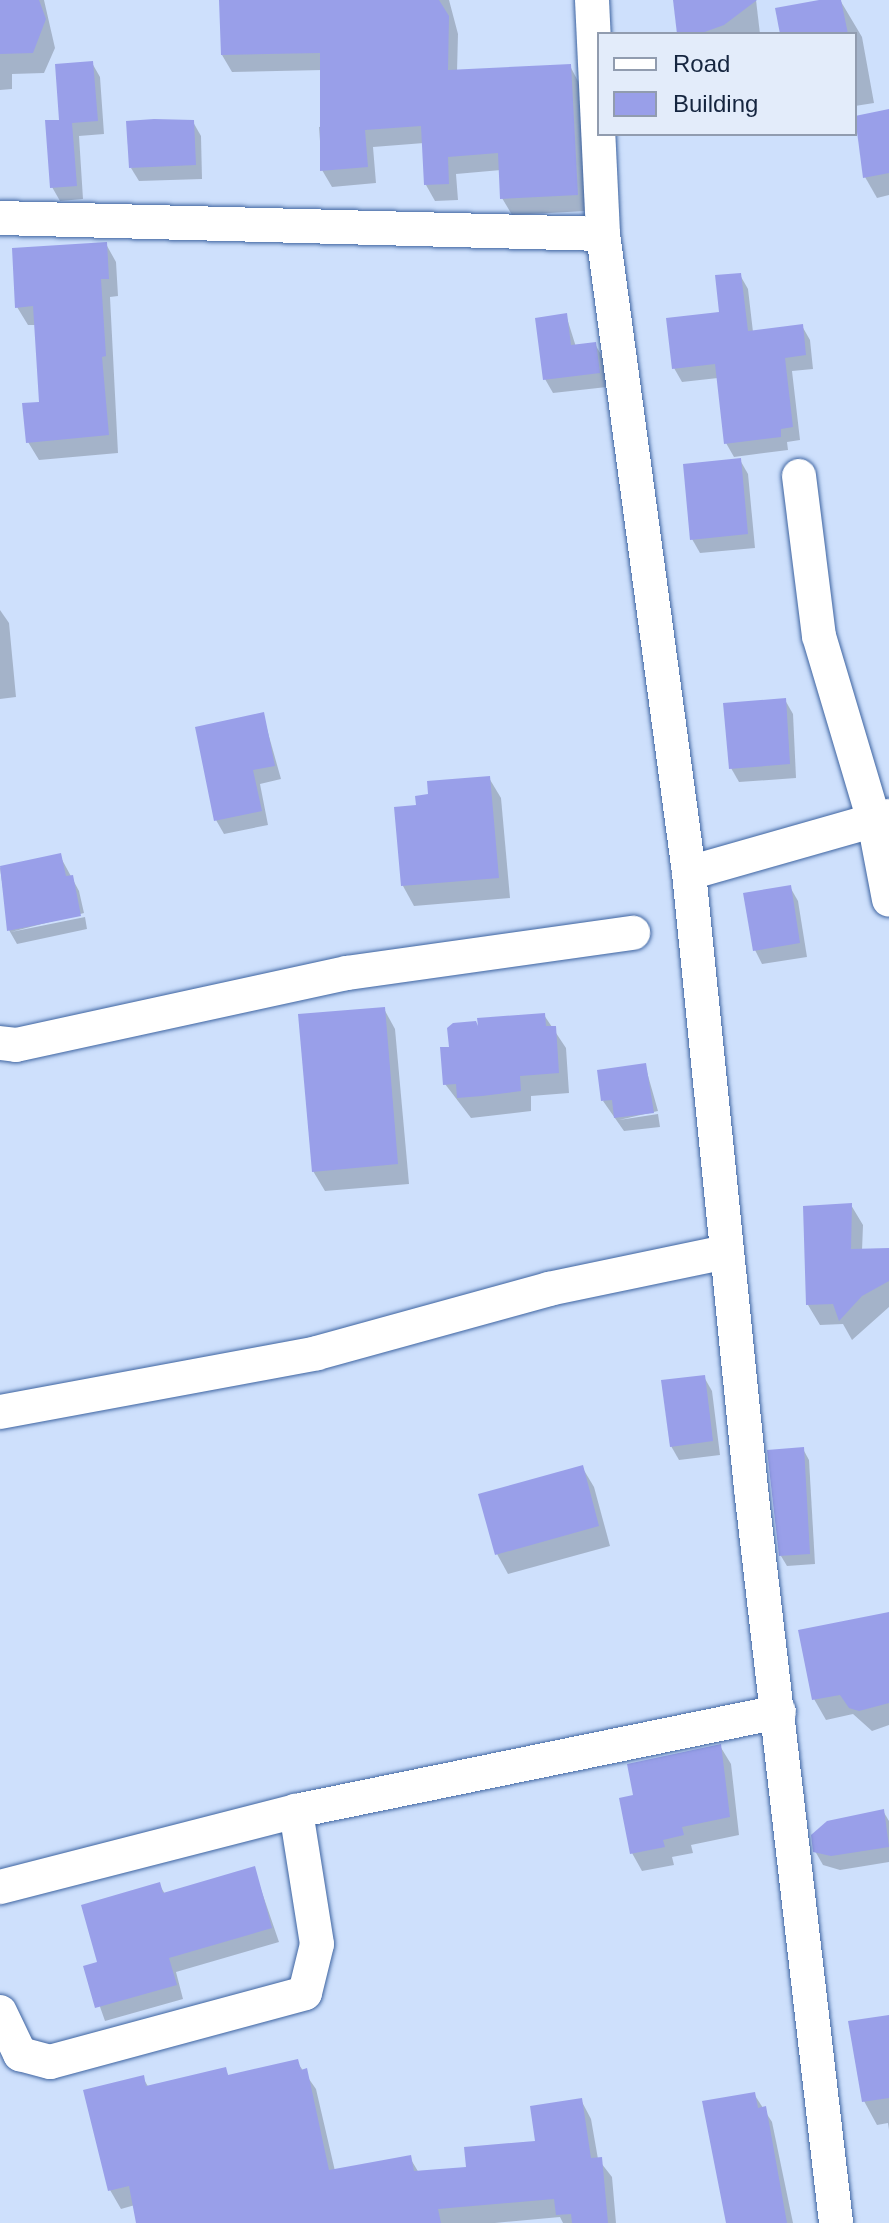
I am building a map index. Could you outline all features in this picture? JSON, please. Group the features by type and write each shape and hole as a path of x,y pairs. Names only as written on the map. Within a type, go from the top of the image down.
{"street":[{"path":"592,0 597,106"},
{"path":"598,136 603,234 689,873 726,1252 836,2223"},
{"path":"0,218 603,234"},
{"path":"799,476 819,636 881,818 889,900"},
{"path":"689,873 881,818"},
{"path":"0,1043 16,1045 347,973 633,933"},
{"path":"0,1412 317,1353 549,1289 726,1252"},
{"path":"0,1887 296,1811 779,1712"},
{"path":"0,2012 20,2054 50,2062 305,1993 317,1944 296,1811"}],"building":[{"path":"0,0 39,0 46,19 33,53 0,54"},
{"path":"219,0 439,0 449,16 448,70 571,64 578,195 500,199 498,153 448,157 449,184 424,185 421,126 365,130 368,167 320,171 320,53 221,55"},
{"path":"673,0 757,0 724,25 705,32 677,32"},
{"path":"819,0 841,0 848,32 780,32 775,8"},
{"path":"93,61 98,121 72,123 77,186 50,188 45,120 59,120 55,64"},
{"path":"889,109 889,173 863,178 857,116"},
{"path":"194,120 196,165 129,168 126,121"},
{"path":"107,242 109,279 101,279 106,356 102,357 109,435 26,443 22,403 39,402 33,306 15,308 12,248"},
{"path":"741,273 748,331 803,324 806,355 785,358 793,427 781,429 781,437 724,444 715,364 672,369 666,318 719,312 715,275"},
{"path":"567,313 571,345 596,342 600,373 543,380 535,318"},
{"path":"741,458 748,534 690,540 683,464"},
{"path":"786,698 790,764 729,769 723,703"},
{"path":"264,712 275,766 253,770 262,811 214,821 195,727"},
{"path":"490,776 499,878 401,886 394,807 416,805 415,796 428,794 427,781"},
{"path":"61,853 66,876 73,875 81,916 7,931 0,866"},
{"path":"791,885 800,943 753,951 743,893"},
{"path":"385,1007 398,1164 312,1172 298,1014"},
{"path":"545,1013 546,1026 556,1026 559,1073 520,1076 521,1091 482,1096 457,1098 456,1084 443,1085 440,1047 449,1047 447,1028 453,1023 476,1021 478,1026 477,1018"},
{"path":"646,1063 654,1113 614,1118 612,1100 601,1101 597,1070"},
{"path":"852,1203 851,1249 889,1248 889,1281 862,1296 839,1321 833,1304 806,1305 803,1206"},
{"path":"705,1375 713,1441 670,1447 661,1380"},
{"path":"804,1447 810,1554 779,1556 767,1450"},
{"path":"583,1465 599,1526 495,1555 478,1494"},
{"path":"889,1612 889,1703 859,1711 849,1708 840,1695 812,1700 798,1630"},
{"path":"721,1744 730,1817 682,1827 684,1835 663,1840 665,1847 630,1854 619,1798 633,1795 627,1764"},
{"path":"884,1809 889,1847 831,1856 813,1852 811,1835 827,1821"},
{"path":"255,1866 272,1928 169,1958 177,1985 95,2008 83,1966 97,1962 81,1905 160,1882 163,1893"},
{"path":"889,2015 889,2098 862,2102 848,2021"},
{"path":"298,2059 301,2070 307,2068 329,2170 411,2155 414,2171 466,2167 464,2147 535,2141 530,2106 582,2098 591,2158 602,2157 608,2223 572,2223 571,2214 556,2215 554,2199 438,2209 441,2223 136,2223 129,2186 108,2191 83,2090 144,2075 146,2086 226,2067 228,2075"},
{"path":"755,2092 758,2108 766,2106 787,2223 726,2223 702,2101"}]}
